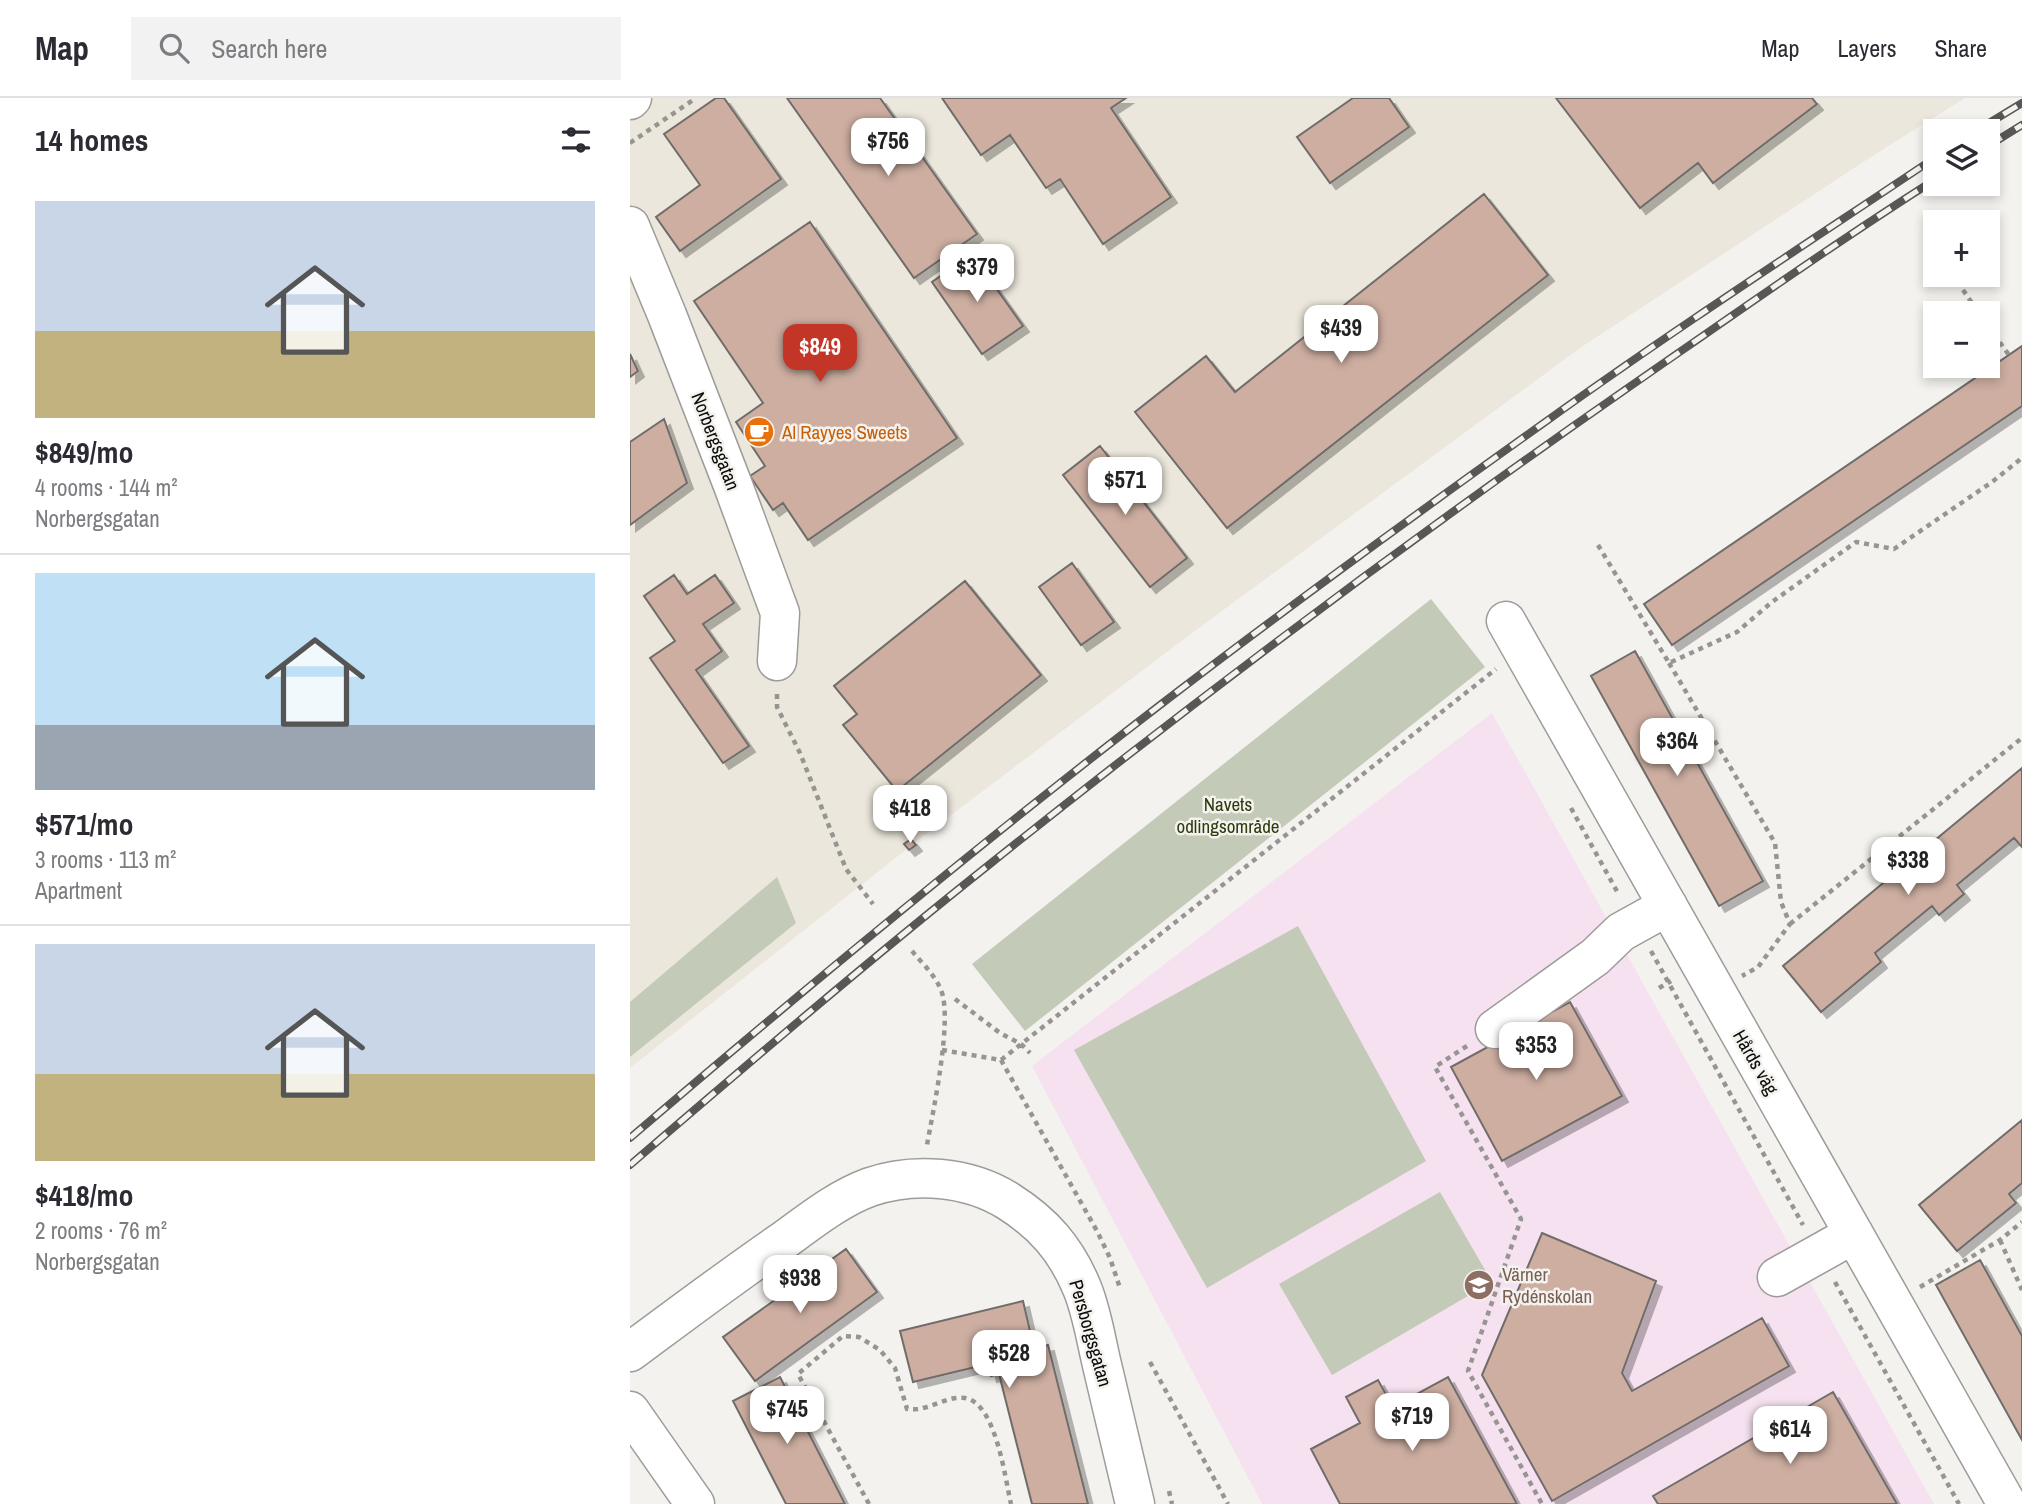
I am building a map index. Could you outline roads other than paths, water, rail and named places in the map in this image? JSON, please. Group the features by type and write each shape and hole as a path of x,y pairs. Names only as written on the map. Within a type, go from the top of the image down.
{"street":[{"name":"Norbergsgatan","path":"630,226 720,451 780,613 777,661"},
{"name":"Hårds väg","path":"1507,647 1652,915 1854,1234 2004,1503"},
{"path":"1495,1029 1595,957 1621,932 1652,915"},
{"name":"Persborgsgatan","path":"630,1352 847,1198 871,1187 922,1178 973,1185 1000,1196 1046,1230 1062,1250 1084,1291 1135,1504"},
{"path":"1777,1277 1854,1234"},
{"path":"630,1411 695,1504"}],"railway":[{"path":"1996,119 2022,103"},
{"path":"2000,139 2022,125"},
{"path":"630,1138 832,967 1107,746 1223,657 1596,386 1923,166"},
{"path":"630,1165 944,901 1223,682 1541,449 1778,284 1923,187"}],"place":[{"name":"Al Rayyes Sweets","path":"759,432"},
{"name":"Värner Rydénskolan","path":"1479,1285"}],"park label":[{"name":"Navets odlingsområde","path":"1228,815"}]}
